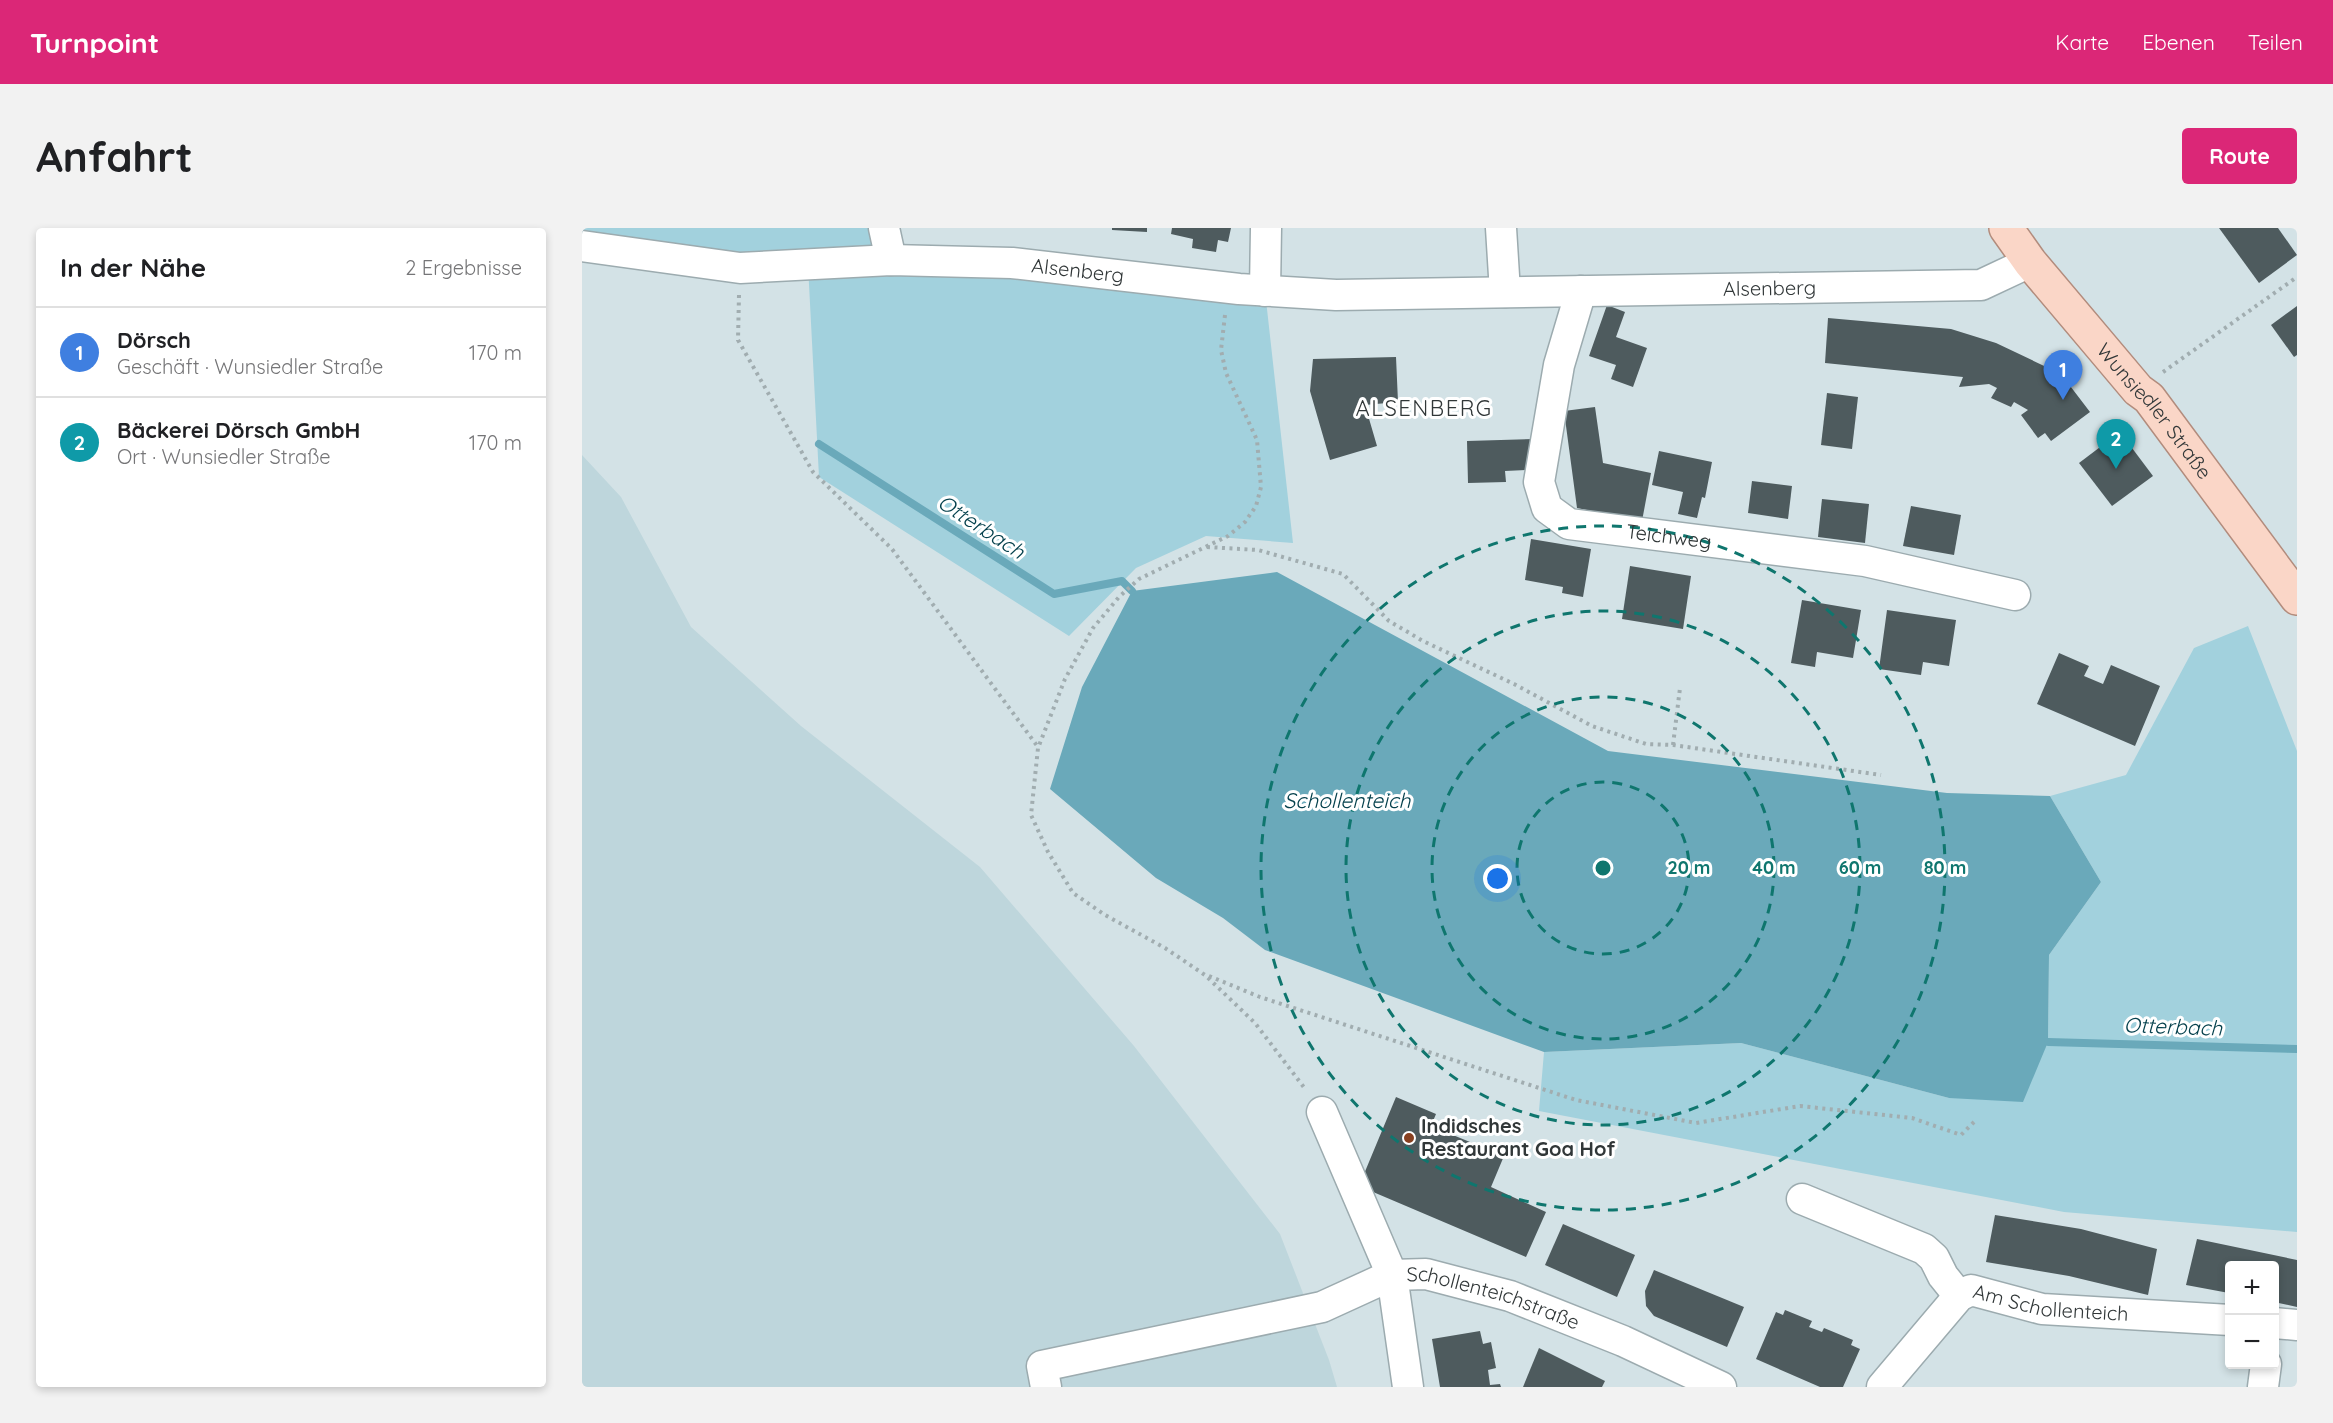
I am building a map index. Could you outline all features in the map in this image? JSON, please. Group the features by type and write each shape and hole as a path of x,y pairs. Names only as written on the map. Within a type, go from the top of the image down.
{"main road":[{"name":"Wunsiedler Straße","path":"2006,228 2030,262 2138,390 2149,398 2297,598"}],"street":[{"path":"884,228 891,260"},
{"path":"1252,290 1266,228"},
{"path":"1501,228 1505,292"},
{"name":"Alsenberg","path":"582,246 740,268 891,260 1012,263 1252,290 1336,294 1981,285 2030,262"},
{"name":"Teichweg","path":"1581,291 1559,365 1539,482 1547,508 1569,524 1864,561 2015,595"},
{"name":"Schollenteichstraße","path":"1322,1112 1392,1275 1426,1274 1510,1296 1623,1341 1721,1387"},
{"path":"1802,1199 1924,1249 1934,1258 1942,1276 1959,1296"},
{"path":"1046,1387 1042,1366 1322,1307 1392,1275 1408,1387"},
{"name":"Am Schollenteich","path":"1882,1387 1959,1296 1971,1290 2042,1309 2225,1320"},
{"path":"2279,1323 2297,1325"},
{"path":"2263,1387 2265,1369"}],"path":[{"path":"740,268 738,340 813,472 892,549 1038,748"},
{"path":"2138,390 2297,277"},
{"path":"1252,290 1225,315 1221,350 1226,373 1257,440 1261,487 1256,506 1245,522 1228,536 1139,579 1119,597 1093,628 1065,678 1038,748 1031,815 1048,852 1073,893 1105,915 1165,948 1205,975 1255,1023 1322,1112"},
{"path":"1206,547 1258,550 1343,574 1389,621 1423,641 1514,684 1592,726 1646,744 1673,745 1881,775"},
{"path":"1673,745 1680,688"},
{"path":"1205,975 1281,1004 1576,1100 1696,1122 1800,1106 1912,1118 1961,1135 1975,1121"}],"shaded area":[{"path":"582,228 884,228 891,260 1265,291 1293,543 1206,536 1136,568 1069,636 819,477 808,265 582,246"},
{"path":"582,455 621,497 691,627 801,726 980,867 1134,1046 1280,1234 1329,1360 1337,1387 582,1387"},
{"path":"2248,626 2297,751 2297,1232 2064,1212 1539,1111 1544,1052 1741,1043 1949,1098 2048,1042 2049,955 2101,882 2050,796 2126,775 2194,648"}],"water":[{"name":"Schollenteich","path":"1277,572 1608,751 1947,793 2050,796 2101,882 2049,955 2048,1042 2023,1102 1949,1098 1741,1043 1544,1052 1265,950 1223,918 1156,878 1050,789 1082,687 1132,591"}],"building":[{"path":"1112,228 1147,228 1147,232 1112,230"},
{"path":"1172,228 1231,228 1228,242 1218,240 1216,252 1192,248 1193,239 1171,234"},
{"path":"2219,228 2278,228 2297,255 2259,283"},
{"path":"1607,305 1625,312 1616,337 1647,348 1633,387 1611,379 1616,365 1589,356"},
{"path":"2297,306 2297,355 2294,357 2271,325"},
{"path":"1828,318 1951,329 1996,343 2061,374 2090,412 2051,441 2045,433 2038,438 2021,415 2028,410 2014,402 2011,407 1991,398 1997,388 1989,384 1959,387 1963,377 1825,363"},
{"path":"1396,357 1398,402 1365,405 1377,446 1330,460 1310,391 1313,359"},
{"path":"1827,393 1858,397 1852,449 1821,445"},
{"path":"1595,407 1603,463 1651,473 1642,521 1577,508 1564,411"},
{"path":"2120,432 2153,476 2112,506 2079,463"},
{"path":"1534,439 1528,470 1505,471 1506,482 1468,483 1467,441"},
{"path":"1659,451 1712,462 1705,498 1702,497 1697,518 1678,514 1683,492 1652,485"},
{"path":"1752,481 1792,486 1788,519 1748,513"},
{"path":"1822,499 1869,504 1865,543 1818,537"},
{"path":"1911,506 1961,515 1954,555 1903,546"},
{"path":"1531,539 1591,549 1583,597 1562,593 1563,587 1525,580"},
{"path":"1630,566 1691,576 1683,629 1622,619"},
{"path":"1802,600 1861,610 1853,658 1817,652 1815,667 1791,663"},
{"path":"1887,610 1956,620 1949,666 1923,662 1921,675 1879,669"},
{"path":"2059,653 2089,666 2084,676 2103,684 2111,665 2160,686 2135,746 2037,704"},
{"path":"1396,1097 1436,1114 1431,1126 1504,1156 1491,1187 1546,1212 1526,1257 1359,1186"},
{"path":"1995,1215 2081,1229 2157,1249 2148,1295 2069,1276 1986,1262"},
{"path":"1563,1224 1635,1255 1617,1297 1545,1265"},
{"path":"2197,1239 2297,1260 2297,1307 2279,1303 2279,1261 2225,1261 2225,1292 2186,1285"},
{"path":"1654,1270 1744,1307 1727,1347 1654,1316 1646,1306 1645,1291"},
{"path":"1785,1310 1812,1321 1809,1327 1822,1332 1824,1328 1853,1340 1851,1345 1860,1349 1843,1387 1820,1387 1756,1359 1776,1312 1783,1315"},
{"path":"1480,1331 1483,1344 1491,1342 1496,1368 1488,1370 1490,1385 1500,1384 1501,1387 1440,1387 1432,1339"},
{"path":"1539,1348 1605,1381 1602,1387 1523,1387"}],"waterway":[{"name":"Otterbach","path":"819,444 1054,594 1122,581 1132,591"},
{"name":"Otterbach","path":"2048,1042 2297,1049"}],"place":[{"name":"Dörsch","path":"2063,400"},
{"name":"Bäckerei Dörsch GmbH","path":"2116,469"},
{"name":"Indidsches Restaurant Goa Hof","path":"1409,1138"}],"district":[{"name":"ALSENBERG","path":"1424,408"}]}
